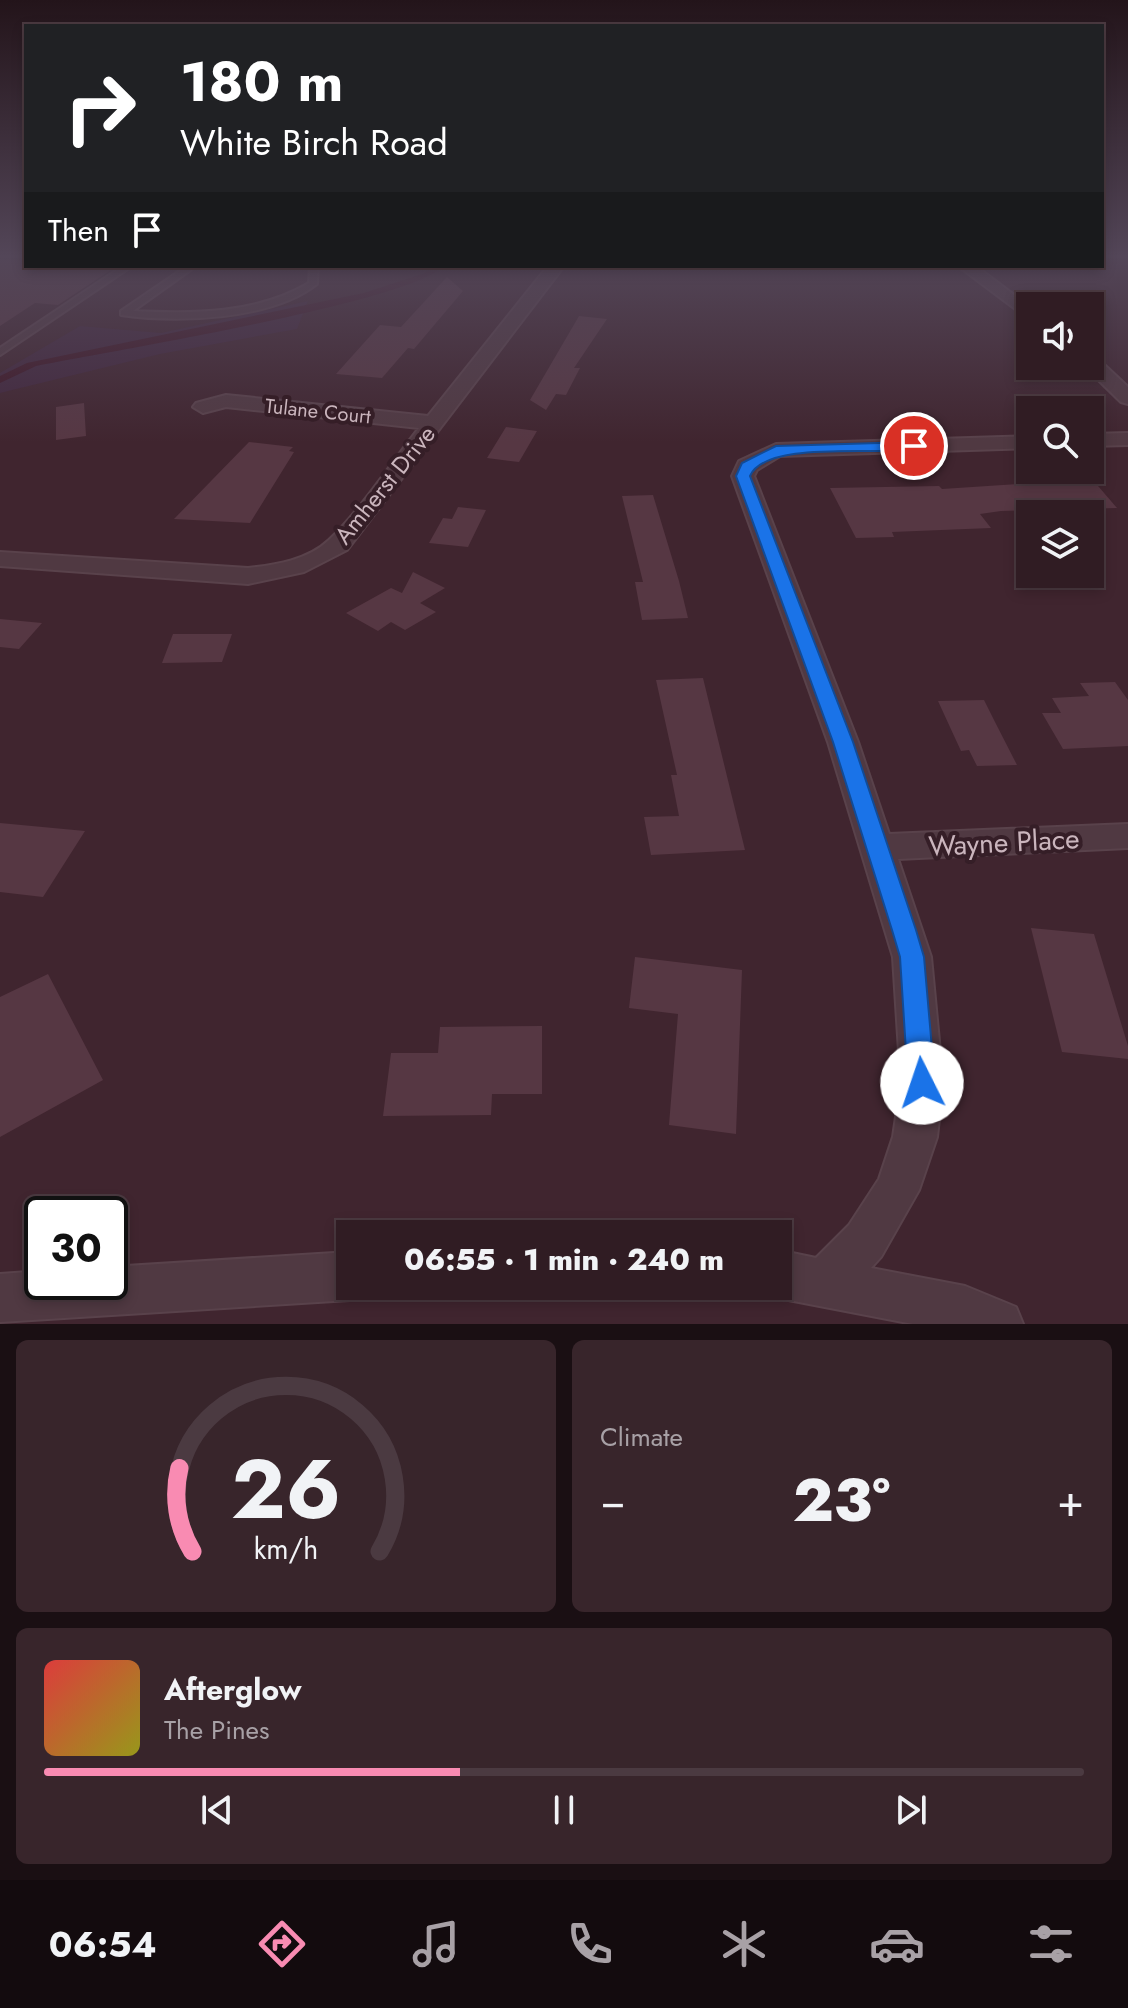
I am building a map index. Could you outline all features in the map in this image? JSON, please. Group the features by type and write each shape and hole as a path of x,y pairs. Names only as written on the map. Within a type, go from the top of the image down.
{"street":[{"name":"Amherst Drive","path":"0,559 248,576 302,566 338,545 515,319"},
{"path":"1104,375 1128,398"},
{"name":"Tulane Court","path":"203,407 226,401 434,423"},
{"path":"1104,440 1128,439"},
{"path":"826,1281 865,1241 897,1190 915,1137 920,1097 912,957 880,847 743,476 747,466 776,450 1016,442"},
{"name":"Wayne Place","path":"880,847 1128,836"},
{"path":"792,1276 965,1310 999,1324"},
{"path":"0,1298 336,1277"}],"lane":[{"path":"0,352 49,319"}],"shaded area":[{"path":"226,319 301,319 297,329 160,354 0,393 0,373 80,326 161,333"},
{"path":"240,319 279,319 36,366 0,383 0,376 27,363"}],"building":[{"path":"409,319 440,319 414,349 408,348 382,378 336,374 380,325 401,327"},
{"path":"577,319 607,319 574,368 580,368 566,395 556,394 546,410 530,400"},
{"path":"84,403 86,436 56,440 56,407"},
{"path":"506,427 537,431 519,462 487,458"},
{"path":"249,442 293,447 289,451 294,452 250,523 174,519"},
{"path":"1017,484 1096,484 1117,508 1104,508 1104,500 1016,500 1016,511 980,514 991,528 892,532 894,537 856,538 830,488 939,486 942,489"},
{"path":"653,495 688,618 642,620 635,582 643,582 622,496"},
{"path":"458,507 486,510 468,547 429,543 443,518 452,519"},
{"path":"413,572 445,588 420,603 436,612 405,630 391,622 378,631 346,613 391,588 402,593"},
{"path":"0,619 42,623 19,649 0,647"},
{"path":"173,634 232,634 222,662 162,663"},
{"path":"703,678 745,850 651,855 644,817 679,816 671,775 677,775 656,680"},
{"path":"1115,682 1128,700 1128,746 1063,749 1042,713 1061,713 1052,698 1089,696 1080,683"},
{"path":"984,700 1017,765 977,766 969,750 961,751 938,701"},
{"path":"0,823 85,831 43,897 0,892"},
{"path":"1031,928 1094,934 1128,1046 1128,1059 1062,1052"},
{"path":"635,957 742,970 736,1134 669,1125 678,1014 629,1008"},
{"path":"48,974 103,1080 0,1137 0,997"},
{"path":"542,1026 542,1094 492,1094 491,1115 383,1116 391,1053 438,1053 440,1027"}],"route":[{"path":"914,446 776,450 747,466 743,476 880,847 912,957 922,1083"}]}
